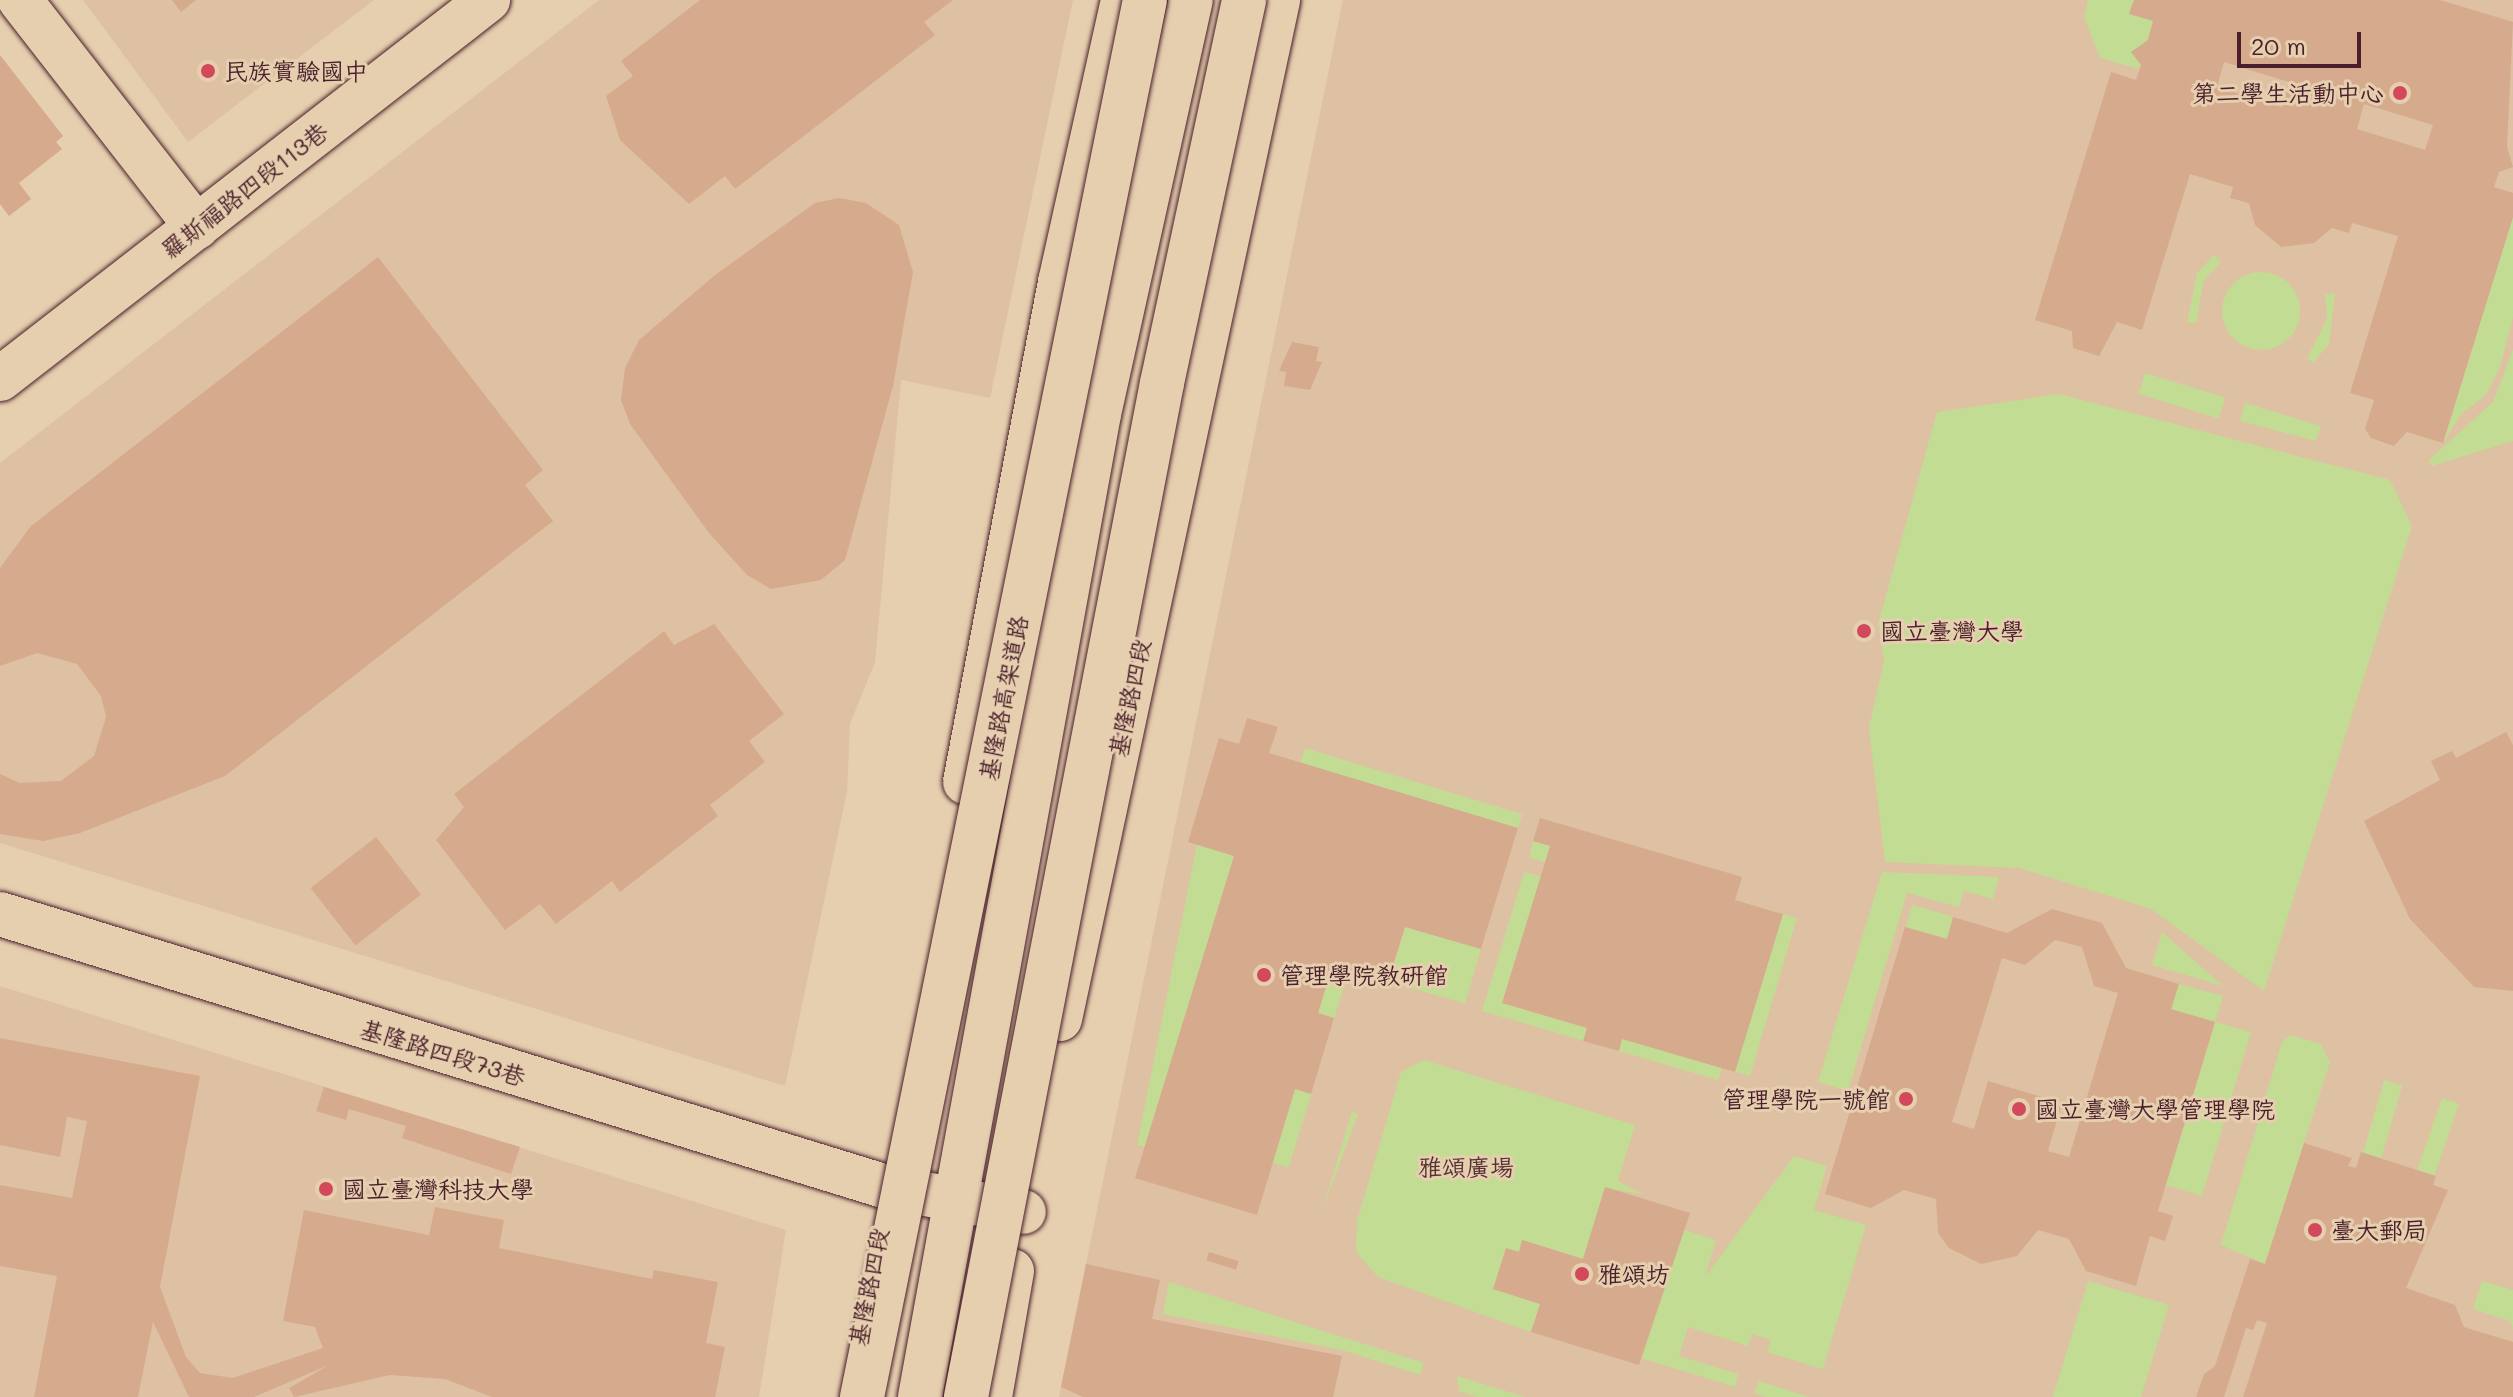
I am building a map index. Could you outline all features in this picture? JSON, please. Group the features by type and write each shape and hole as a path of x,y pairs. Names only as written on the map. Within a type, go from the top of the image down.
{"main road":[{"path":"20,0 197,227"},
{"name":"羅斯福路四段113巷","path":"0,379 488,0"},
{"name":"基隆路四段","path":"846,1397 1060,282 1123,0"},
{"name":"基隆路高架道路","path":"862,1397 1145,0"},
{"path":"920,1397 1099,414 1191,0"},
{"path":"966,1397 1162,383 1244,0"},
{"name":"基隆路四段","path":"990,1397 1024,1212 1278,0"},
{"name":"基隆路四段73巷","path":"0,914 887,1187 1024,1212"}],"shaded area":[{"name":"民族實驗國中","path":"83,0 374,0 188,142"},
{"path":"599,0 1073,0 990,398 901,380 875,662 850,724 847,792 785,1086 0,843 0,463"},
{"name":"國立臺灣大學","path":"1343,0 2513,0 2513,1397 1059,1397"},
{"name":"國立臺灣科技大學","path":"0,986 786,1230 759,1397 0,1397"}],"green space":[{"path":"2088,0 2138,0 2153,21 2139,69 2100,58 2084,17"},
{"path":"2513,216 2513,318 2500,367 2486,395 2461,414 2443,443"},
{"path":"2214,255 2221,262 2204,280 2196,323 2187,323 2197,273"},
{"path":"2261,272 2276,275 2289,283 2297,296 2300,311 2297,326 2289,339 2276,347 2261,350 2246,347 2233,339 2225,326 2222,311 2225,296 2233,283 2246,275"},
{"path":"2335,293 2329,344 2313,363 2307,358 2327,319 2325,295"},
{"path":"2513,349 2513,441 2431,466 2429,460 2493,402"},
{"path":"2145,373 2225,398 2219,419 2139,394"},
{"path":"2059,394 2390,480 2412,526 2264,991 2151,909 2019,868 1885,862 1869,728 1884,660 1878,624 1937,412"},
{"path":"2245,403 2321,426 2316,441 2240,421"},
{"path":"1305,748 1522,814 1517,830 1300,763"},
{"path":"1533,841 1797,918 1750,1076 1722,1068 1718,1080 1482,1011 1524,872 1541,876 1545,862 1529,858"},
{"path":"1197,844 1234,856 1145,1147 1137,1145"},
{"path":"1882,872 1999,877 1993,899 1964,891 1959,907 1907,893 1848,1091 1818,1082"},
{"path":"1912,905 1953,917 1947,939 1906,927"},
{"path":"1405,927 1481,949 1465,1004 1389,982"},
{"path":"2162,932 2223,986 2152,965"},
{"path":"1333,964 1349,969 1334,1018 1318,1013"},
{"path":"2179,984 2223,996 2215,1022 2171,1009"},
{"path":"2215,1022 2251,1032 2202,1196 2166,1185"},
{"path":"2290,1035 2321,1044 2330,1062 2265,1264 2221,1245 2282,1042"},
{"name":"雅頌廣場","path":"1424,1060 1635,1125 1618,1181 1643,1194 1605,1188 1583,1259 1522,1240 1519,1252 1506,1248 1493,1289 1540,1304 1531,1332 1378,1277 1356,1252 1357,1221 1401,1072"},
{"path":"2384,1080 2402,1085 2381,1158 2363,1153"},
{"path":"1295,1089 1311,1094 1289,1168 1272,1163"},
{"path":"2442,1098 2459,1104 2434,1176 2417,1170"},
{"path":"1352,1112 1358,1114 1322,1211"},
{"path":"1794,1156 1827,1166 1814,1210 1866,1225 1823,1369 1767,1352 1771,1340 1752,1334 1748,1346 1688,1327 1679,1356 1738,1374 1735,1387 1641,1358 1681,1229 1716,1240 1705,1277"},
{"path":"2088,1281 2169,1305 2141,1397 2053,1397"},
{"path":"2482,1281 2513,1290 2513,1331 2511,1321 2473,1309"},
{"path":"1169,1282 1424,1363 1420,1375 1342,1350 1163,1314"},
{"path":"1457,1376 1525,1397 1477,1397 1459,1391"},
{"path":"1759,1381 1809,1397 1766,1397 1754,1393"}],"building":[{"path":"172,0 196,0 181,12"},
{"path":"700,0 953,0 924,22 935,35 735,189 725,176 689,204 620,140 606,96 633,76 621,61"},
{"path":"2134,0 2440,0 2513,22 2507,147 2513,167 2499,172 2494,187 2513,193 2513,217 2443,443 2407,432 2394,446 2371,438 2365,429 2374,400 2350,393 2398,236 2352,223 2349,233 2332,228 2314,243 2281,247 2255,225 2249,203 2230,198 2233,187 2190,174 2142,330 2117,322 2099,356 2073,348 2072,331 2035,320 2111,72 2136,80 2141,65 2131,52 2148,40 2153,21 2129,14","holes":["2224,62 2289,82 2282,107 2217,87","2364,104 2433,125 2425,150 2357,129"]},
{"path":"0,55 63,136 56,142 62,149 19,183 31,199 9,216 0,204"},
{"path":"839,198 866,203 899,225 913,272 893,386 845,560 821,580 771,589 747,575 709,533 630,424 621,400 625,368 639,340 715,275 815,203"},
{"path":"378,257 543,470 525,485 553,521 225,776 80,833 43,841 0,834 0,774 20,783 61,781 94,756 106,717 101,696 77,664 37,653 0,666 0,568 31,526"},
{"path":"1292,342 1319,347 1316,361 1322,362 1310,390 1284,386 1286,372 1279,371"},
{"path":"714,624 784,714 749,741 765,762 710,805 718,816 620,892 612,881 556,924 540,904 505,930 436,840 464,807 454,794 664,631 674,645"},
{"name":"管理學院教研館","path":"1247,718 1278,727 1269,753 1518,828 1481,949 1405,927 1388,981 1333,964 1318,1013 1334,1018 1311,1094 1295,1089 1257,1215 1135,1178 1234,856 1188,842 1219,738 1239,744"},
{"path":"2506,732 2513,745 2513,991 2474,987 2410,919 2364,821 2440,780 2431,761 2452,751 2456,758"},
{"path":"1540,818 1742,877 1735,900 1783,914 1735,1072 1622,1039 1619,1051 1583,1041 1587,1028 1502,1003 1550,846 1533,841"},
{"path":"376,837 421,895 356,946 311,888"},
{"name":"管理學院一號館","path":"2052,909 2102,923 2126,968 2179,984 2171,1009 2215,1022 2158,1211 2173,1216 2165,1241 2150,1236 2136,1286 2086,1271 2069,1239 2038,1230 2017,1256 1981,1264 1949,1248 1938,1233 1936,1199 1904,1190 1871,1208 1825,1194 1905,927 1947,939 1953,917 2007,933","holes":["2055,940 2082,947 2094,986 2118,993 2069,1157 2048,1151 2062,1103 1988,1081 1974,1129 1952,1122 2002,958 2025,965"]},
{"path":"0,1038 200,1076 160,1287 186,1357 200,1373 233,1378 323,1348 315,1327 283,1321 304,1210 429,1235 435,1207 504,1220 499,1248 652,1279 654,1270 718,1282 706,1343 725,1347 715,1397 492,1397 445,1379 390,1375 294,1397 289,1388 329,1365 254,1397 189,1397 153,1322 138,1397 34,1397 57,1276 0,1266 0,1185 72,1198 87,1121 67,1117 60,1157 0,1145"},
{"path":"324,1087 520,1147 511,1174 402,1138 406,1126 349,1109 346,1120 316,1111"},
{"path":"2304,1143 2352,1158 2348,1166 2356,1168 2361,1152 2436,1176 2433,1185 2448,1190 2406,1288 2455,1305 2464,1327 2513,1342 2513,1397 2243,1397 2267,1323 2257,1320 2253,1330 2246,1328 2224,1397 2196,1397 2204,1374 2215,1366 2250,1259 2265,1264"},
{"name":"雅頌坊","path":"1605,1187 1690,1213 1639,1365 1531,1332 1540,1304 1493,1289 1506,1248 1519,1252 1522,1240 1583,1259"},
{"path":"1209,1252 1239,1261 1236,1270 1206,1261"},
{"path":"1086,1264 1160,1280 1152,1319 1342,1356 1333,1397 1083,1397 1061,1387"}],"place":[{"name":"民族實驗國中","path":"208,71"},
{"name":"第二學生活動中心","path":"2400,93"},
{"name":"國立臺灣大學","path":"1864,631"},
{"name":"管理學院教研館","path":"1264,975"},
{"name":"管理學院一號館","path":"1906,1099"},
{"name":"國立臺灣大學管理學院","path":"2019,1109"},
{"name":"國立臺灣科技大學","path":"326,1189"},
{"name":"臺大郵局","path":"2315,1230"},
{"name":"雅頌坊","path":"1582,1274"}]}
